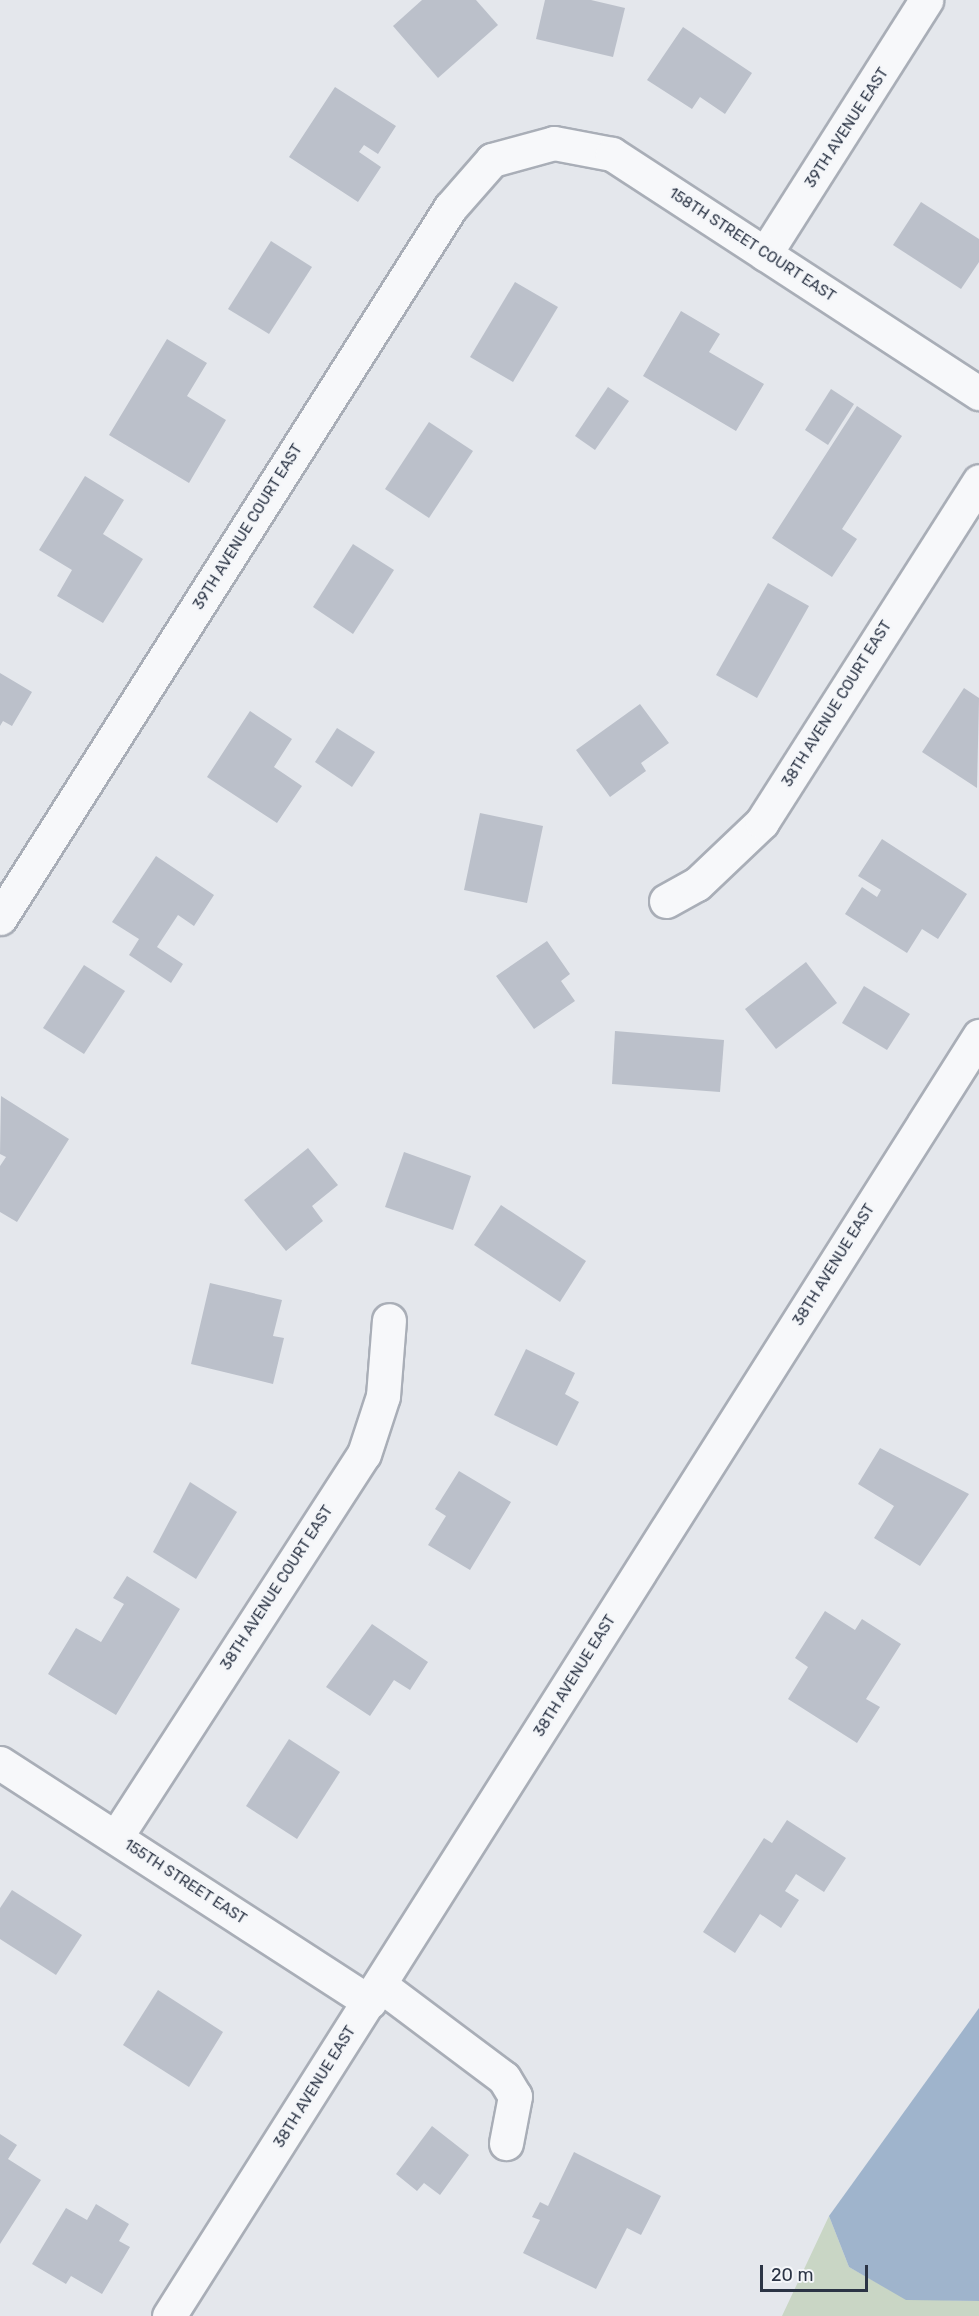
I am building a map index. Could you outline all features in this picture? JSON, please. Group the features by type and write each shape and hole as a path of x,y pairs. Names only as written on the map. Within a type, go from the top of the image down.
{"street":[{"name":"39TH AVENUE EAST","path":"765,254 926,0"},
{"name":"158TH STREET COURT EAST","path":"510,152 554,143 612,154 979,393"},
{"name":"39TH AVENUE COURT EAST","path":"0,918 450,207 477,171 510,152"},
{"name":"38TH AVENUE COURT EAST","path":"666,901 697,884 762,822 979,482"},
{"name":"38TH AVENUE EAST","path":"169,2316 979,1036"},
{"name":"38TH AVENUE COURT EAST","path":"116,1837 364,1454 382,1396 389,1320"},
{"name":"155TH STREET EAST","path":"0,1763 116,1837 374,1994 504,2078 515,2096 506,2143"}],"green space":[{"path":"829,2216 849,2267 906,2299 979,2301 979,2316 782,2316"}],"water":[{"path":"979,2008 979,2301 906,2300 849,2267 829,2216"}],"building":[{"path":"422,0 476,0 498,25 438,78 393,26"},
{"path":"545,0 591,0 625,8 613,57 536,39"},
{"path":"683,27 752,73 725,114 700,97 692,109 647,80"},
{"path":"335,87 396,126 378,154 364,145 359,152 381,167 358,202 289,157"},
{"path":"921,202 979,239 979,262 961,289 893,245"},
{"path":"271,241 312,267 269,334 228,309"},
{"path":"515,282 558,307 513,382 470,357"},
{"path":"681,311 720,334 709,352 764,384 736,431 643,376"},
{"path":"167,339 207,363 187,396 226,420 189,483 109,435"},
{"path":"608,387 629,401 595,450 575,436"},
{"path":"831,389 854,404 828,445 805,430"},
{"path":"857,406 902,436 842,529 857,539 832,577 772,538"},
{"path":"429,422 473,451 429,518 385,489"},
{"path":"85,476 124,500 103,534 143,559 103,623 57,596 72,570 39,550"},
{"path":"353,544 394,570 353,634 313,607"},
{"path":"768,583 809,606 757,698 716,675"},
{"path":"0,673 32,692 12,726 3,721 0,726"},
{"path":"964,688 979,698 977,788 922,752"},
{"path":"640,704 669,743 641,763 646,771 610,797 576,750"},
{"path":"250,711 292,739 274,767 302,786 277,823 207,777"},
{"path":"337,728 375,752 352,787 315,762"},
{"path":"480,813 543,826 527,903 464,890"},
{"path":"882,839 967,894 938,939 922,929 907,953 845,914 862,887 877,897 881,890 858,876"},
{"path":"156,856 214,895 194,926 178,915 157,947 183,964 171,983 129,955 139,939 112,922"},
{"path":"547,941 570,974 561,981 575,1001 534,1029 496,976"},
{"path":"806,962 837,1003 776,1049 745,1009"},
{"path":"84,965 125,991 84,1054 43,1028"},
{"path":"864,986 910,1014 887,1050 842,1023"},
{"path":"615,1031 724,1040 720,1092 612,1084"},
{"path":"1,1096 69,1139 17,1222 0,1212 0,1166 6,1157 0,1154"},
{"path":"308,1148 338,1185 312,1206 323,1221 286,1251 244,1200"},
{"path":"404,1152 471,1176 453,1230 385,1207"},
{"path":"501,1205 586,1261 560,1302 474,1245"},
{"path":"210,1283 282,1300 273,1336 284,1338 273,1384 191,1364"},
{"path":"526,1349 575,1373 565,1394 579,1402 557,1446 494,1415"},
{"path":"880,1448 969,1494 920,1566 874,1538 894,1506 858,1484"},
{"path":"459,1471 511,1502 470,1570 428,1545 446,1516 435,1509"},
{"path":"190,1482 237,1512 196,1579 153,1552"},
{"path":"127,1576 180,1609 116,1715 48,1674 76,1628 101,1642 124,1604 113,1598"},
{"path":"825,1611 855,1630 862,1619 901,1644 866,1699 880,1707 857,1743 788,1699 808,1667 795,1658"},
{"path":"372,1624 428,1662 410,1690 394,1680 370,1716 326,1687"},
{"path":"289,1739 340,1772 297,1839 246,1806"},
{"path":"787,1820 846,1858 824,1892 796,1874 785,1891 799,1900 781,1928 760,1914 735,1953 703,1932 764,1838 772,1843"},
{"path":"12,1890 82,1935 56,1975 0,1939 0,1908"},
{"path":"158,1990 223,2032 189,2087 123,2045"},
{"path":"432,2126 469,2155 440,2195 424,2183 417,2191 396,2174"},
{"path":"0,2134 17,2145 8,2159 41,2180 0,2244"},
{"path":"574,2152 661,2196 641,2235 627,2228 596,2289 523,2253 540,2220 532,2217 540,2202 548,2206"},
{"path":"96,2204 129,2224 119,2241 130,2247 102,2294 71,2276 66,2284 32,2264 66,2208 87,2220"}]}
